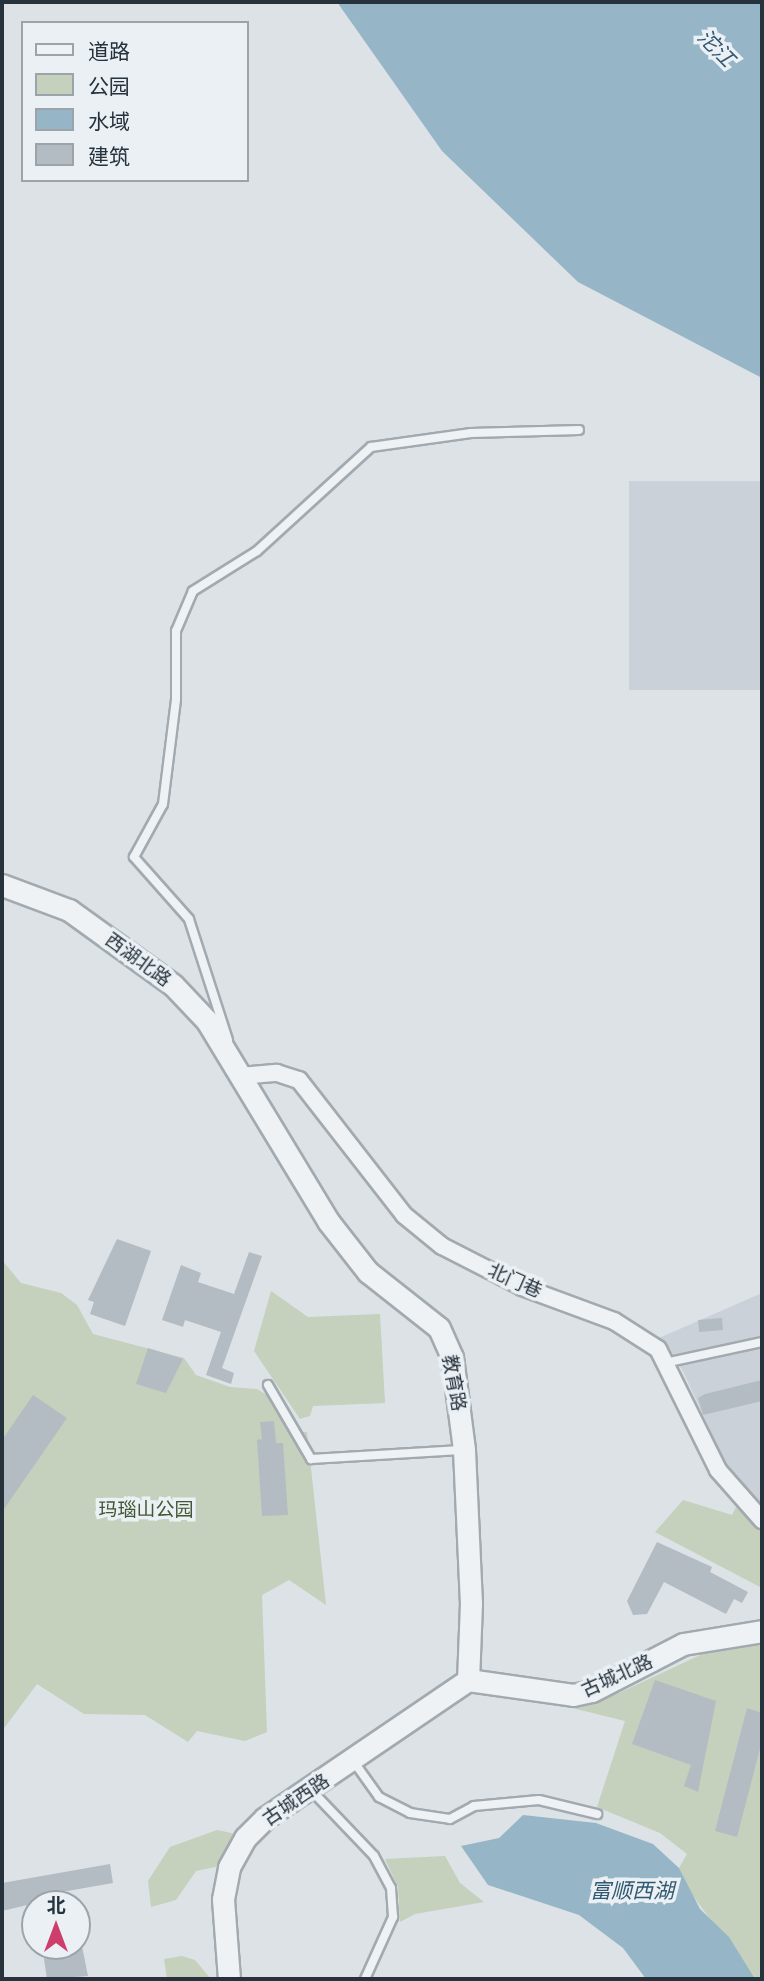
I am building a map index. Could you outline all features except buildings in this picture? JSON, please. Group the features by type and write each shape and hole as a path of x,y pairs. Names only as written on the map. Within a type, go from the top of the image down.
{"street":[{"name":"西湖北路","path":"2,885 69,909 173,985 207,1021 240,1076"},
{"name":"北门巷","path":"240,1076 277,1073 299,1080 404,1215 442,1246 522,1287 614,1321 639,1334 669,1362 718,1470 762,1520"},
{"name":"教育路","path":"240,1076 352,1252 369,1272 439,1328 452,1357 464,1450 468,1680"},
{"name":"古城北路","path":"468,1680 573,1695 592,1691 682,1644 762,1632"},
{"name":"古城西路","path":"229,1979 223,1899 229,1867 265,1818 354,1762 468,1680"}],"lane":[{"path":"240,1076 189,919 134,857 163,804 176,698 176,631 193,591 257,551 372,447 471,433 579,430"},
{"path":"669,1362 762,1342"},
{"path":"268,1385 311,1459 464,1450"},
{"path":"354,1762 393,1807 450,1819 474,1806 539,1800 597,1814"},
{"path":"311,1790 374,1856 391,1888 393,1917 365,1979"}],"shaded area":[{"path":"629,481 762,481 762,690 629,690"},
{"path":"762,1293 762,1507 727,1467 683,1371 659,1338"}],"green space":[{"name":"玛瑙山公园","path":"2,1260 21,1283 61,1293 77,1305 93,1334 184,1358 196,1375 230,1387 257,1389 270,1397 290,1432 307,1432 326,1605 289,1580 262,1595 267,1732 245,1741 197,1731 188,1742 145,1715 84,1714 37,1684 2,1731"},
{"path":"271,1291 308,1317 380,1314 385,1403 313,1406 310,1416 300,1419 254,1351"},
{"path":"683,1500 732,1515 736,1507 762,1532 762,1588 655,1532"},
{"path":"762,1644 762,1979 755,1979 690,1892 679,1868 687,1854 660,1833 597,1807 625,1721 560,1705 619,1693 713,1649"},
{"path":"217,1830 236,1834 220,1866 196,1871 176,1900 151,1907 148,1881 170,1847"},
{"path":"445,1856 460,1883 484,1902 415,1914 400,1922 398,1887 385,1859"},
{"path":"182,1956 195,1960 211,1979 167,1979 164,1959"}],"water":[{"name":"沱江","path":"337,2 762,2 762,378 578,282 442,151"},
{"name":"富顺西湖","path":"523,1815 596,1823 653,1844 679,1868 700,1909 729,1937 755,1979 646,1979 623,1948 579,1915 488,1885 461,1846 499,1838"}]}
